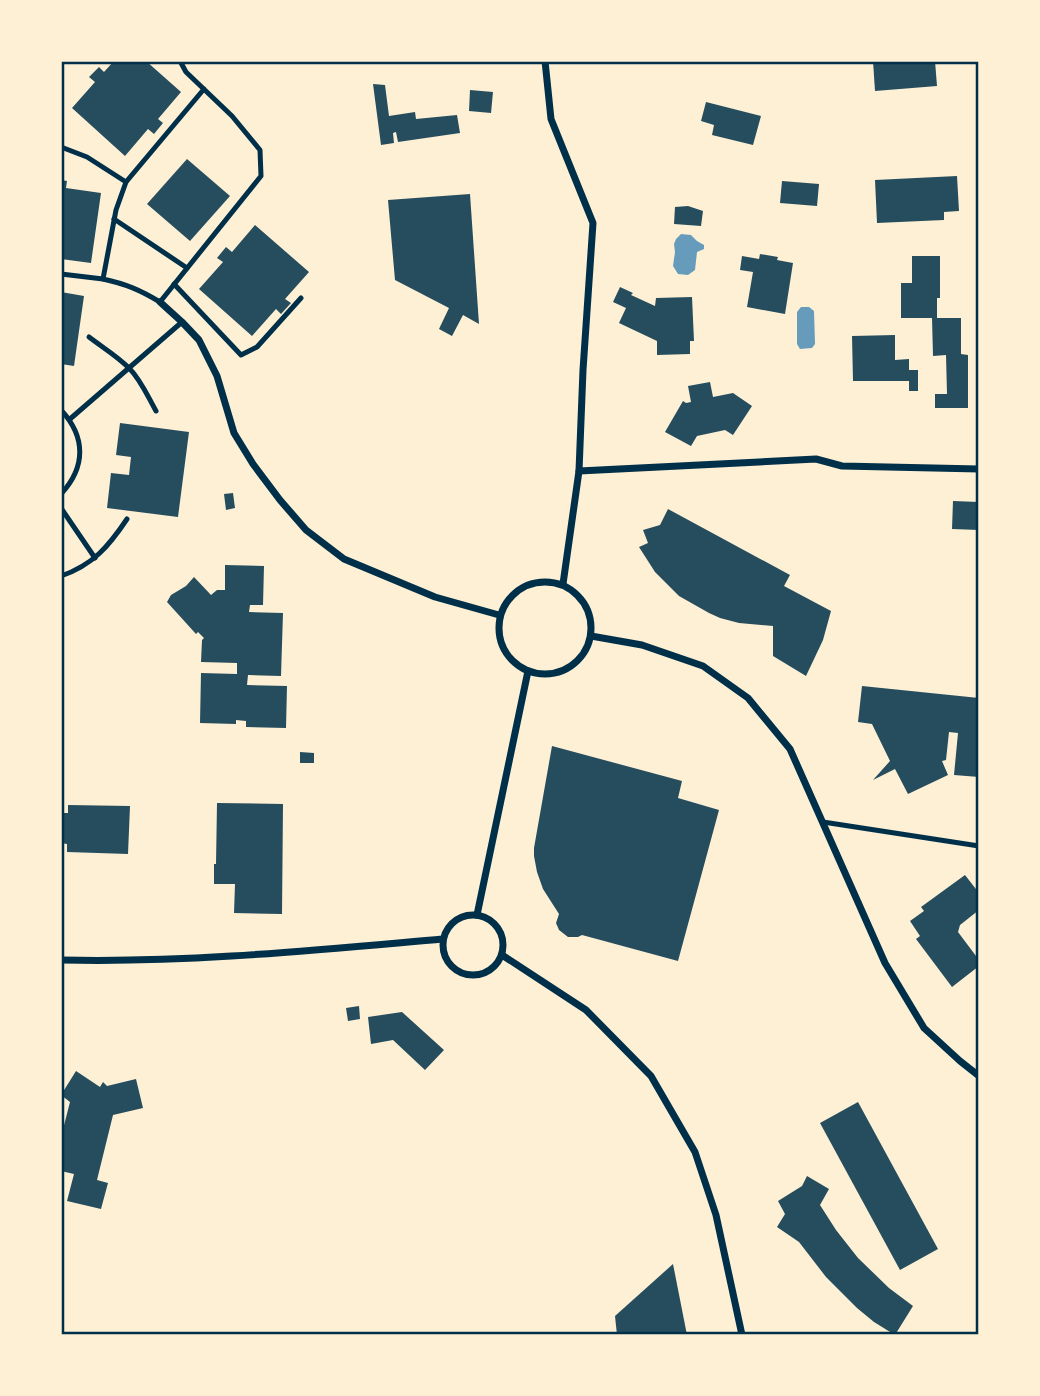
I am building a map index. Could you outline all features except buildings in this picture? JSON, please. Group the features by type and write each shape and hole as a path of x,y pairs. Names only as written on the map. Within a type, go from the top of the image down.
{"street":[{"path":"545,61 551,119 593,223 579,471 563,584"},
{"path":"160,302 198,340 217,376 234,433 280,500 306,530 344,559 435,597 499,615"},
{"path":"579,471 816,459 842,466 979,469"},
{"path":"547,581 563,584 576,593 586,606 591,620 591,636 585,652 574,664 560,672 544,675 528,671 516,665 506,654 500,642 499,615 506,601 517,590 531,583 547,581"},
{"path":"591,636 642,645 703,666 748,698 790,749 886,963 924,1028 979,1076"},
{"path":"477,915 528,671"},
{"path":"477,915 485,917 499,928 502,955 490,971 470,976 460,973 446,959 443,939 446,930 458,918 477,915"},
{"path":"61,960 250,956 443,939"},
{"path":"502,955 586,1010 651,1076 695,1152 716,1215 742,1335"}],"lane":[{"path":"61,274 125,284 160,302 261,176 260,150 232,116 186,72 180,61"},
{"path":"103,279 114,219 126,182 204,89"},
{"path":"61,146 87,157 126,182"},
{"path":"114,219 187,268"},
{"path":"174,284 241,355 257,347 301,298"},
{"path":"70,419 182,322"},
{"path":"89,337 129,368 156,411"},
{"path":"61,410 70,419 80,445 77,472 61,494"},
{"path":"61,508 95,558"},
{"path":"61,576 79,570 95,558 113,540 127,519"},
{"path":"823,822 979,846"}],"water":[{"path":"681,234 691,235 704,245 704,249 697,252 695,270 688,275 678,274 673,266 674,244"},
{"path":"801,307 809,307 814,311 815,344 812,348 800,349 797,344 797,312"}]}
